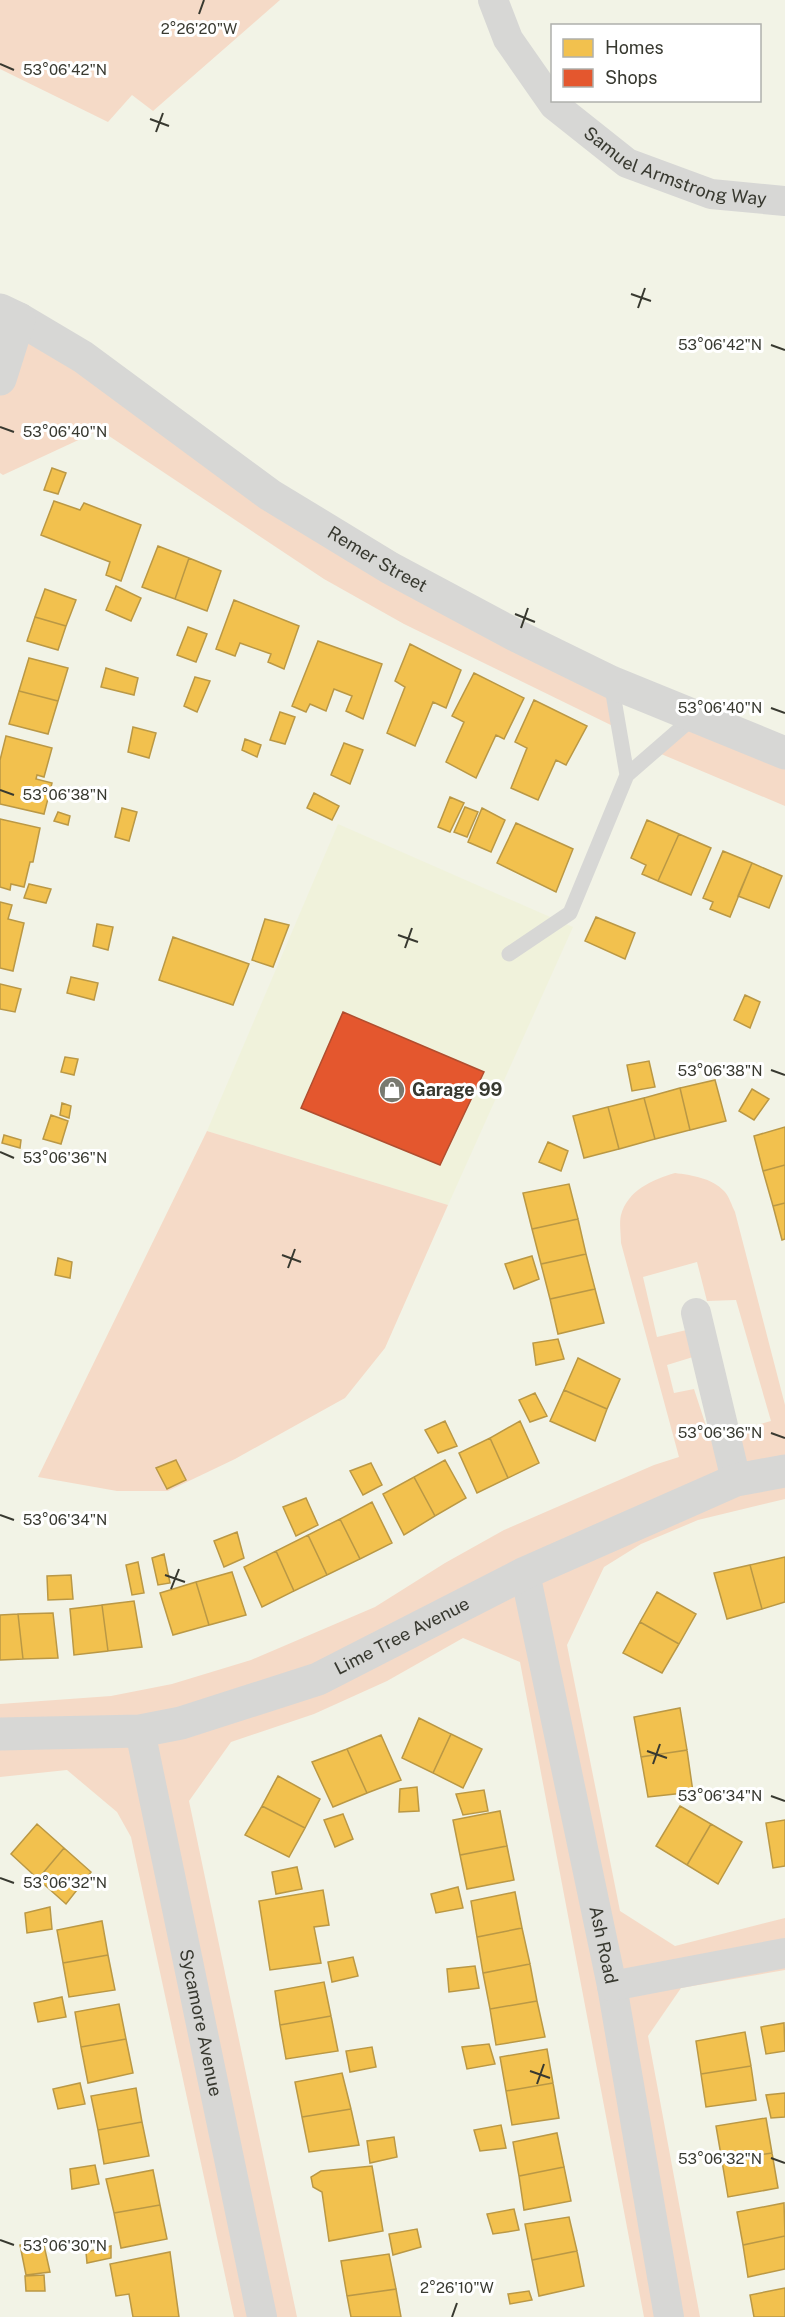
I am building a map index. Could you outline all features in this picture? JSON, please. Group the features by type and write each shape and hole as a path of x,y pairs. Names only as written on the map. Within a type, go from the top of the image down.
{"street":[{"name":"Samuel Armstrong Way","path":"493,0 508,39 551,101"},
{"name":"Samuel Armstrong Way","path":"552,102 627,163 711,194 785,201"},
{"path":"0,379 10,314"},
{"name":"Remer Street","path":"10,314 83,357 270,495 390,568 519,637 611,682 785,753"},
{"path":"696,1313 736,1480"},
{"name":"Lime Tree Avenue","path":"0,1734 140,1731 181,1723 318,1680 525,1573 736,1480 785,1471"},
{"name":"Ash Road","path":"525,1573 612,1986 669,2317"},
{"name":"Sycamore Avenue","path":"140,1731 262,2317"},
{"path":"612,1986 785,1953"}],"lane":[{"path":"611,682 627,775"},
{"path":"509,954 570,913 627,775 694,716"}],"shaded area":[{"path":"0,0 280,0 153,111 132,95 108,122 0,69"},
{"path":"19,319 141,400 611,682 619,729 404,624 324,579 100,430 3,475 0,473 0,379"},
{"path":"695,716 785,753 785,806 654,751"},
{"path":"338,824 573,927 448,1205 207,1131"},
{"path":"207,1131 448,1205 385,1348 345,1398 235,1459 168,1491 117,1491 38,1477"},
{"path":"675,1173 714,1183 726,1193 735,1212 785,1405 785,1499 698,1520 641,1544 604,1567 567,1645 620,1911 675,1946 785,1918 785,1970 681,1988 648,2036 700,2317 644,2317 520,1662 463,1638 387,1681 314,1714 231,1742 189,1801 297,2317 234,2317 131,1837 117,1812 67,1770 0,1777 0,1704 111,1696 172,1684 251,1660 375,1607 445,1563 504,1530 654,1465 679,1457 621,1243 620,1229 621,1215 629,1199 642,1187","holes":["697,1262 707,1301 736,1300 771,1421 725,1434 709,1435 694,1389 674,1393 667,1365 706,1353 699,1327 657,1337 643,1277"]}],"building: Homes":[{"path":"52,468 66,473 58,494 44,490"},
{"path":"54,501 80,510 84,503 141,525 121,581 106,575 110,562 41,535"},
{"path":"158,546 189,558 175,599 142,587"},
{"path":"189,558 221,571 207,611 175,599"},
{"path":"116,586 141,598 131,621 106,610"},
{"path":"45,589 76,600 66,626 35,617"},
{"path":"234,600 299,626 284,669 268,662 271,654 240,643 235,656 216,649"},
{"path":"35,617 66,626 58,650 27,641"},
{"path":"188,627 207,634 196,662 177,655"},
{"path":"318,641 382,664 363,719 346,711 352,696 334,689 326,711 310,704 306,712 292,706"},
{"path":"410,644 461,670 446,708 433,702 415,746 387,733 405,687 395,681"},
{"path":"29,658 68,668 58,701 19,691"},
{"path":"106,668 138,678 134,695 101,687"},
{"path":"474,673 524,698 504,739 496,735 476,778 446,762 464,722 452,716"},
{"path":"195,677 210,681 197,712 184,706"},
{"path":"19,691 58,701 48,734 9,724"},
{"path":"534,700 587,726 566,765 556,760 538,800 511,788 527,748 515,742"},
{"path":"280,712 295,717 285,744 270,740"},
{"path":"133,727 156,733 149,758 128,752"},
{"path":"6,736 52,748 44,777 37,775 36,779 52,783 44,814 0,804 0,760"},
{"path":"245,739 261,745 257,757 242,750"},
{"path":"344,743 363,750 350,784 331,775"},
{"path":"314,793 339,806 332,820 307,808"},
{"path":"450,797 464,803 450,832 438,827"},
{"path":"465,807 478,812 467,837 454,832"},
{"path":"122,808 137,812 129,841 115,837"},
{"path":"482,808 505,820 491,852 468,842"},
{"path":"58,812 70,816 68,825 54,821"},
{"path":"0,819 40,828 33,862 30,862 24,887 11,884 10,890 0,887"},
{"path":"647,820 679,834 658,881 642,874 646,865 631,858"},
{"path":"516,823 573,849 556,892 497,863"},
{"path":"679,834 711,848 691,895 658,881"},
{"path":"723,851 752,863 730,917 710,909 713,902 703,898"},
{"path":"752,863 782,876 769,908 738,896"},
{"path":"29,884 51,889 46,903 24,898"},
{"path":"0,902 12,905 8,919 24,923 13,971 0,968"},
{"path":"596,917 635,933 625,959 585,941"},
{"path":"265,919 289,925 273,967 252,960"},
{"path":"97,924 113,927 108,950 93,946"},
{"path":"173,937 249,964 233,1005 159,980"},
{"path":"71,977 98,983 94,1000 67,993"},
{"path":"0,984 21,989 15,1012 0,1009"},
{"path":"745,995 760,1002 750,1028 734,1020"},
{"path":"65,1057 78,1059 74,1075 61,1072"},
{"path":"649,1061 655,1087 632,1091 627,1065"},
{"path":"715,1080 726,1121 690,1130 680,1088"},
{"path":"680,1088 690,1130 655,1139 644,1098"},
{"path":"752,1089 769,1099 754,1120 739,1111"},
{"path":"644,1098 655,1139 619,1149 608,1107"},
{"path":"62,1103 71,1106 69,1118 60,1115"},
{"path":"608,1107 619,1149 584,1158 573,1116"},
{"path":"51,1115 68,1121 61,1144 43,1139"},
{"path":"785,1127 785,1165 763,1171 754,1136"},
{"path":"4,1135 21,1140 20,1148 2,1143"},
{"path":"548,1142 568,1151 561,1171 539,1162"},
{"path":"785,1165 785,1203 773,1206 763,1171"},
{"path":"569,1184 578,1219 532,1229 523,1193"},
{"path":"785,1203 785,1239 782,1240 773,1206"},
{"path":"578,1219 586,1254 541,1264 532,1229"},
{"path":"586,1254 595,1289 550,1299 541,1264"},
{"path":"532,1256 539,1279 514,1289 505,1264"},
{"path":"58,1258 72,1262 70,1278 55,1275"},
{"path":"595,1289 604,1323 558,1334 550,1299"},
{"path":"558,1339 564,1359 536,1365 533,1343"},
{"path":"578,1358 620,1379 607,1409 564,1390"},
{"path":"564,1390 607,1409 595,1441 550,1421"},
{"path":"535,1393 547,1416 530,1422 519,1400"},
{"path":"445,1421 457,1446 438,1453 425,1430"},
{"path":"520,1421 539,1463 508,1478 490,1438"},
{"path":"490,1438 508,1478 477,1493 459,1453"},
{"path":"176,1460 186,1480 167,1489 156,1468"},
{"path":"445,1460 466,1498 435,1516 414,1477"},
{"path":"371,1463 382,1485 363,1495 350,1471"},
{"path":"414,1477 435,1516 404,1535 383,1494"},
{"path":"306,1498 318,1525 296,1536 283,1507"},
{"path":"372,1502 392,1543 360,1559 340,1519"},
{"path":"340,1519 360,1559 327,1575 308,1535"},
{"path":"237,1532 244,1558 224,1567 214,1541"},
{"path":"308,1535 327,1575 294,1591 276,1551"},
{"path":"276,1551 294,1591 262,1607 244,1567"},
{"path":"164,1554 170,1583 158,1585 152,1558"},
{"path":"785,1557 785,1602 762,1609 750,1565"},
{"path":"138,1562 144,1593 132,1595 126,1565"},
{"path":"750,1565 762,1609 727,1619 714,1573"},
{"path":"232,1572 246,1615 209,1625 196,1582"},
{"path":"71,1575 73,1599 48,1600 47,1576"},
{"path":"196,1582 209,1625 173,1635 160,1593"},
{"path":"657,1592 696,1614 679,1644 640,1622"},
{"path":"134,1601 142,1647 108,1651 102,1605"},
{"path":"102,1605 108,1651 74,1655 70,1609"},
{"path":"53,1613 58,1658 23,1659 18,1614"},
{"path":"18,1614 23,1659 0,1660 0,1615"},
{"path":"640,1622 679,1644 662,1673 623,1653"},
{"path":"680,1708 687,1750 641,1757 634,1717"},
{"path":"419,1718 451,1734 433,1773 402,1758"},
{"path":"451,1734 482,1749 463,1788 433,1773"},
{"path":"381,1735 401,1780 367,1793 347,1749"},
{"path":"347,1749 367,1793 333,1807 312,1762"},
{"path":"687,1750 693,1792 648,1797 641,1757"},
{"path":"278,1776 320,1799 305,1828 262,1806"},
{"path":"417,1787 419,1811 399,1812 400,1789"},
{"path":"484,1790 488,1811 463,1815 456,1794"},
{"path":"262,1806 305,1828 289,1857 245,1835"},
{"path":"680,1806 711,1824 687,1865 656,1846"},
{"path":"500,1811 507,1846 460,1855 453,1820"},
{"path":"343,1814 353,1839 335,1847 324,1820"},
{"path":"785,1820 785,1866 773,1868 766,1823"},
{"path":"37,1824 64,1848 38,1879 11,1854"},
{"path":"711,1824 742,1842 718,1884 687,1865"},
{"path":"507,1846 514,1880 467,1889 460,1855"},
{"path":"64,1848 91,1872 66,1904 38,1879"},
{"path":"297,1867 302,1889 276,1894 272,1872"},
{"path":"458,1887 463,1908 436,1913 431,1894"},
{"path":"323,1890 329,1925 314,1927 321,1963 270,1970 259,1901"},
{"path":"515,1892 522,1928 477,1937 471,1901"},
{"path":"50,1907 52,1929 27,1933 25,1913"},
{"path":"102,1921 108,1955 63,1963 57,1930"},
{"path":"522,1928 530,1964 483,1973 477,1937"},
{"path":"108,1955 115,1990 69,1997 63,1963"},
{"path":"353,1957 358,1976 332,1982 328,1962"},
{"path":"530,1964 537,2001 490,2009 483,1973"},
{"path":"475,1966 479,1988 449,1992 447,1969"},
{"path":"324,1982 331,2016 280,2025 275,1991"},
{"path":"62,1997 66,2017 38,2022 34,2003"},
{"path":"537,2001 545,2037 496,2045 490,2009"},
{"path":"119,2004 126,2039 81,2047 75,2012"},
{"path":"331,2016 338,2051 286,2059 280,2025"},
{"path":"784,2023 785,2051 766,2054 761,2027"},
{"path":"745,2032 751,2066 701,2074 696,2041"},
{"path":"126,2039 133,2073 88,2083 81,2047"},
{"path":"489,2044 495,2064 467,2069 462,2047"},
{"path":"372,2047 376,2067 350,2072 346,2051"},
{"path":"547,2049 553,2083 506,2091 500,2057"},
{"path":"751,2066 756,2100 706,2107 701,2074"},
{"path":"342,2073 351,2109 302,2117 295,2082"},
{"path":"80,2083 85,2104 58,2109 53,2089"},
{"path":"553,2083 559,2118 512,2125 506,2091"},
{"path":"136,2088 142,2122 98,2130 91,2096"},
{"path":"785,2093 785,2117 771,2118 766,2095"},
{"path":"351,2109 359,2145 309,2152 302,2117"},
{"path":"766,2118 772,2153 722,2161 716,2126"},
{"path":"142,2122 149,2156 104,2164 98,2130"},
{"path":"501,2125 506,2148 480,2151 474,2130"},
{"path":"557,2133 564,2167 519,2176 513,2142"},
{"path":"394,2137 397,2157 370,2163 367,2141"},
{"path":"772,2153 778,2188 728,2197 722,2161"},
{"path":"95,2165 99,2184 72,2189 70,2169"},
{"path":"372,2166 383,2231 329,2241 322,2192 313,2187 311,2177 321,2171"},
{"path":"564,2167 571,2201 524,2210 519,2176"},
{"path":"153,2170 160,2205 114,2213 106,2179"},
{"path":"784,2203 785,2236 743,2245 737,2212"},
{"path":"160,2205 167,2239 121,2248 114,2213"},
{"path":"514,2209 519,2230 493,2234 487,2214"},
{"path":"569,2217 577,2251 532,2260 525,2224"},
{"path":"417,2229 421,2247 393,2255 389,2234"},
{"path":"785,2236 785,2269 748,2277 743,2245"},
{"path":"43,2241 50,2272 26,2275 20,2245"},
{"path":"111,2246 111,2258 87,2263 86,2252"},
{"path":"577,2251 584,2286 539,2296 532,2260"},
{"path":"170,2252 179,2317 133,2317 129,2294 116,2296 110,2264"},
{"path":"389,2254 396,2289 347,2296 341,2261"},
{"path":"44,2275 45,2291 26,2291 25,2276"},
{"path":"785,2288 785,2317 754,2317 750,2295"},
{"path":"396,2289 401,2317 351,2317 347,2296"},
{"path":"529,2291 532,2300 510,2304 508,2294"}],"building: Shops":[{"name":"Garage 99","path":"343,1012 484,1072 440,1165 301,1108"}],"place":[{"name":"Garage 99","path":"392,1090"}]}
